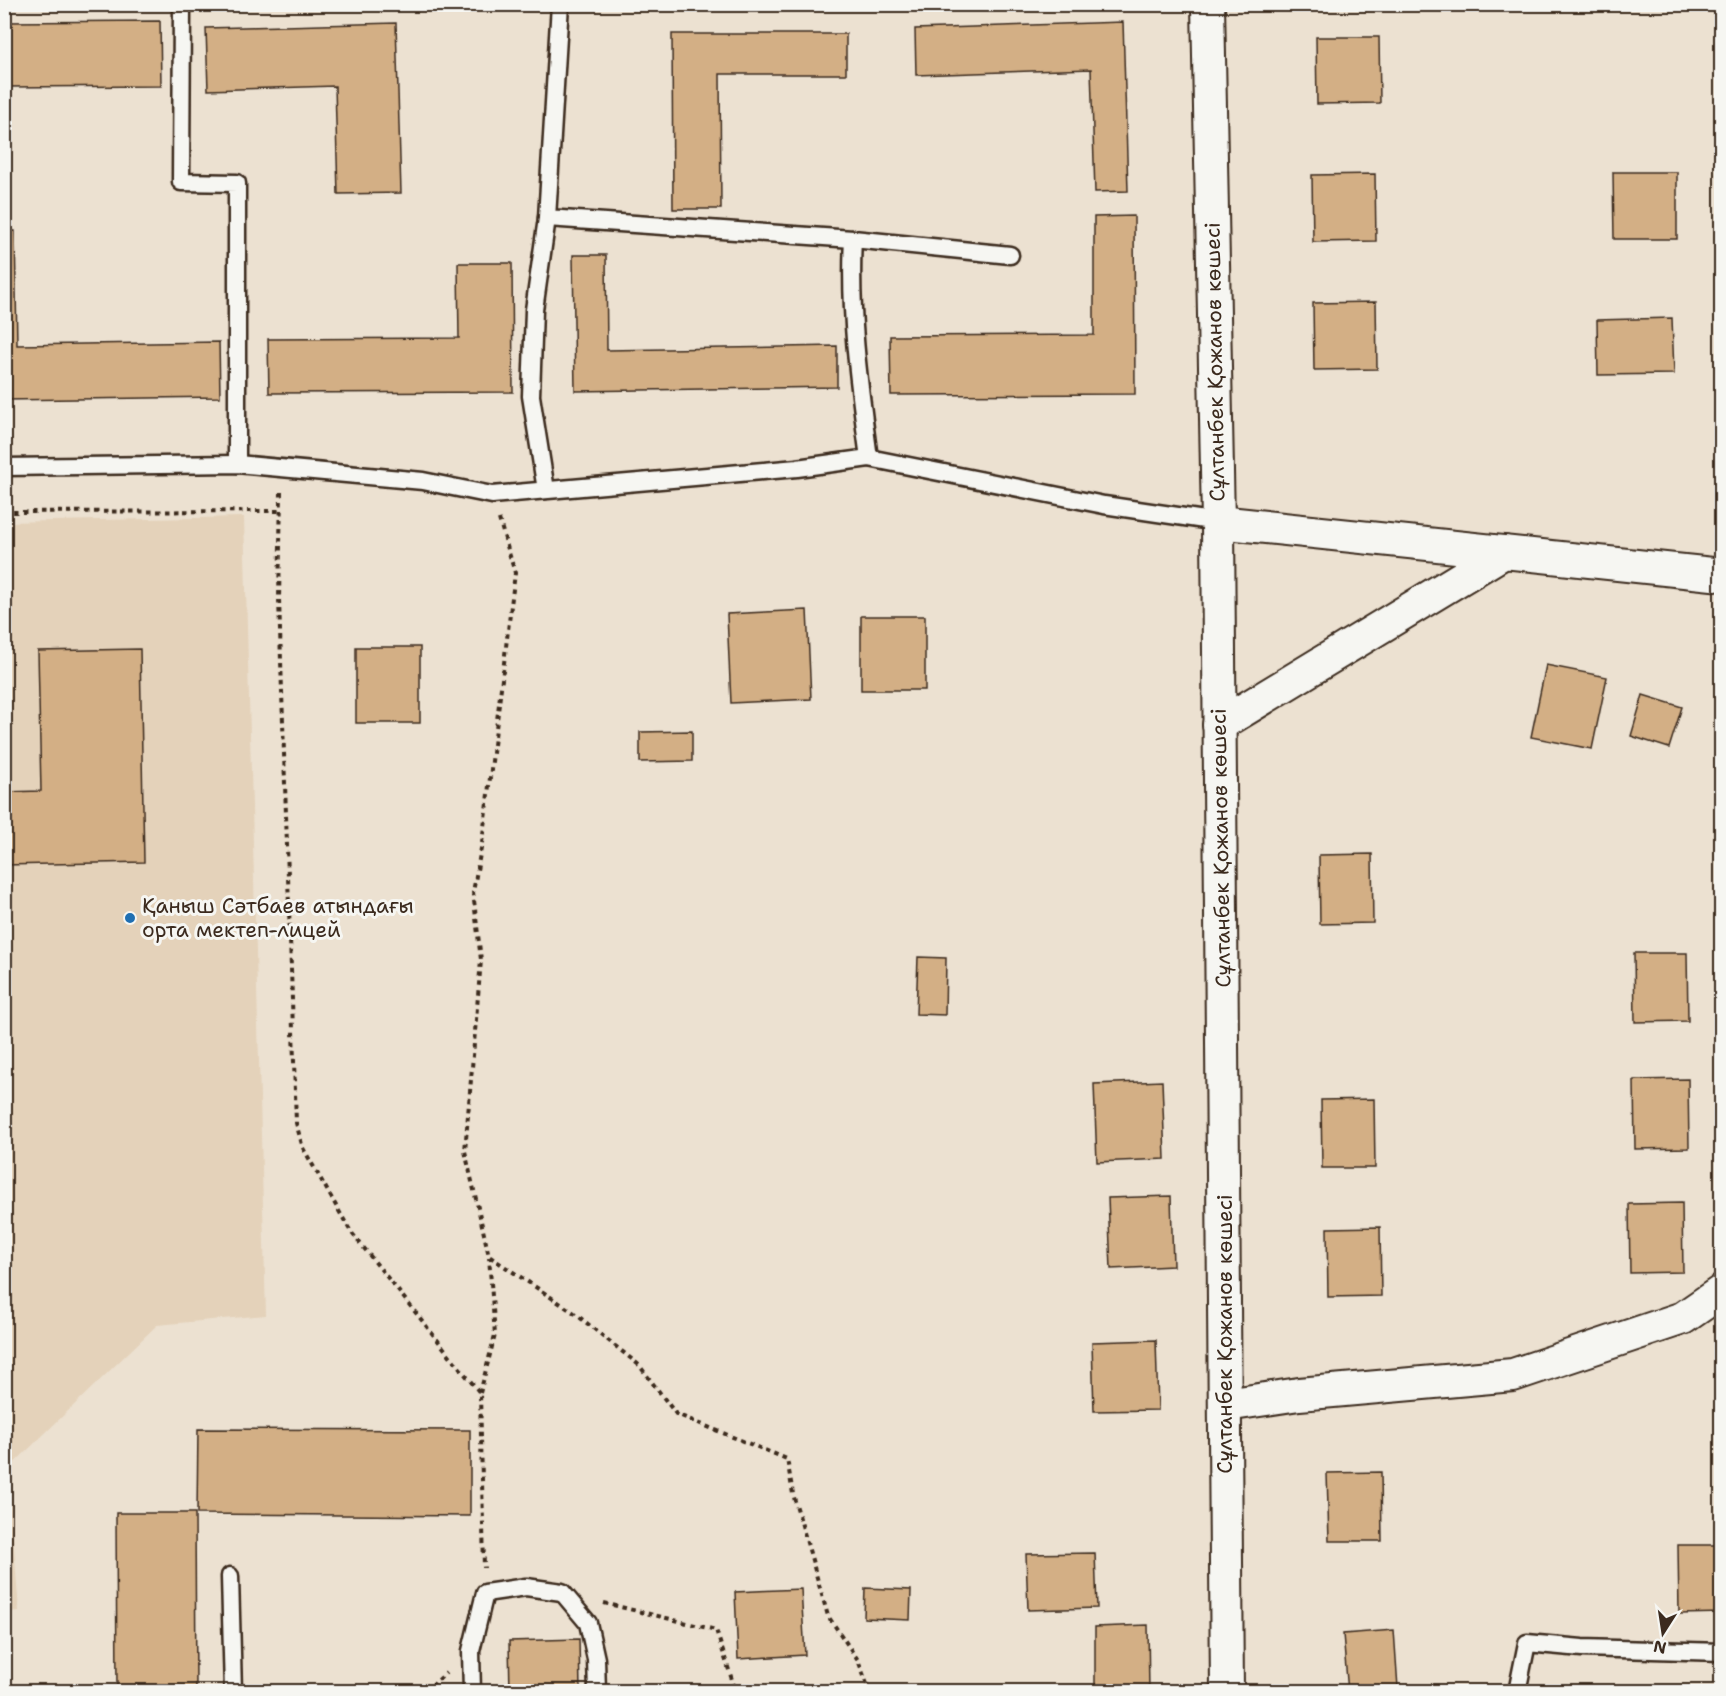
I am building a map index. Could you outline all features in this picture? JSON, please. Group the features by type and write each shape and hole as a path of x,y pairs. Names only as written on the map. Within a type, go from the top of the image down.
{"street":[{"name":"Сұлтанбек Қожанов көшесі","path":"1208,4 1218,522 1227,1692"},
{"path":"1218,522 1722,575"},
{"path":"1219,725 1504,552"},
{"path":"1226,1405 1299,1394 1513,1375 1683,1318 1722,1291"}],"lane":[{"path":"182,4 180,182 237,183 237,464"},
{"path":"546,490 531,396 534,309 547,218 560,4"},
{"path":"547,218 853,239 1010,255"},
{"path":"853,239 850,284 854,340 869,458"},
{"path":"4,467 237,464 423,481 492,495 797,468 869,458 1104,505 1218,522"},
{"path":"230,1576 233,1692"},
{"path":"472,1692 471,1651 485,1593 526,1587 562,1593 588,1623 596,1659 597,1692"},
{"path":"1517,1692 1527,1643 1582,1648 1722,1652"}],"path":[{"path":"283,467 279,611 297,1123 303,1148 351,1232 480,1393"},
{"path":"485,1593 480,1393 495,1335 489,1256 465,1151 482,960 473,892 482,843 515,573 492,495"},
{"path":"4,512 280,511"},
{"path":"489,1256 573,1312 639,1365 676,1414 787,1459 793,1494 828,1616 858,1660 870,1692"},
{"path":"562,1593 716,1630 736,1692"}],"shaded area":[{"name":"Қаныш Сәтбаев атындағы орта мектеп-лицей","path":"244,517 266,1315 157,1325 8,1469 19,1611 5,1612 4,522"}],"building":[{"path":"160,21 161,86 4,87 4,22"},
{"path":"1123,22 1128,191 1095,192 1091,69 916,75 915,29"},
{"path":"396,23 401,193 338,194 335,86 208,90 206,28"},
{"path":"672,34 846,34 846,74 720,74 721,209 673,209"},
{"path":"1316,37 1379,37 1380,103 1317,104"},
{"path":"1613,172 1677,172 1677,239 1614,239"},
{"path":"1375,174 1376,241 1313,242 1312,175"},
{"path":"1134,216 1135,394 891,395 890,336 1094,335 1094,217"},
{"path":"4,231 15,231 17,345 219,342 220,397 4,400"},
{"path":"573,255 606,255 607,350 837,346 837,387 575,391"},
{"path":"458,263 512,263 513,392 269,393 268,339 459,338"},
{"path":"1376,302 1377,369 1314,370 1313,303"},
{"path":"1672,318 1674,374 1598,375 1597,320"},
{"path":"807,610 811,699 731,703 727,614"},
{"path":"861,616 925,616 925,690 861,690"},
{"path":"356,647 420,647 420,723 356,723"},
{"path":"140,649 144,862 4,865 4,792 41,791 38,651"},
{"path":"1546,665 1607,677 1592,749 1531,737"},
{"path":"1643,695 1682,707 1669,748 1631,736"},
{"path":"692,731 692,761 640,762 640,732"},
{"path":"1372,854 1373,923 1320,924 1319,855"},
{"path":"1634,953 1687,953 1688,1021 1635,1022"},
{"path":"918,957 946,958 945,1015 916,1014"},
{"path":"1688,1079 1689,1148 1635,1149 1634,1080"},
{"path":"1162,1081 1165,1159 1097,1162 1094,1084"},
{"path":"1374,1099 1375,1168 1322,1168 1321,1100"},
{"path":"1171,1196 1173,1266 1111,1269 1108,1198"},
{"path":"1682,1203 1683,1272 1630,1273 1629,1204"},
{"path":"1380,1227 1381,1296 1328,1297 1327,1228"},
{"path":"1156,1340 1158,1410 1094,1411 1092,1342"},
{"path":"198,1429 470,1430 470,1516 197,1514"},
{"path":"1381,1472 1382,1541 1329,1541 1327,1473"},
{"path":"116,1513 195,1513 196,1692 117,1692"},
{"path":"1678,1545 1722,1545 1722,1613 1679,1614"},
{"path":"1095,1553 1097,1608 1028,1610 1026,1554"},
{"path":"865,1588 911,1590 910,1620 864,1618"},
{"path":"801,1589 805,1655 738,1659 735,1592"},
{"path":"1148,1625 1149,1692 1095,1692 1095,1627"},
{"path":"1394,1630 1398,1688 1348,1692 1343,1634"},
{"path":"579,1639 580,1692 510,1692 509,1641"}],"place":[{"name":"Қаныш Сәтбаев атындағы орта мектеп-лицей","path":"130,918"}]}
